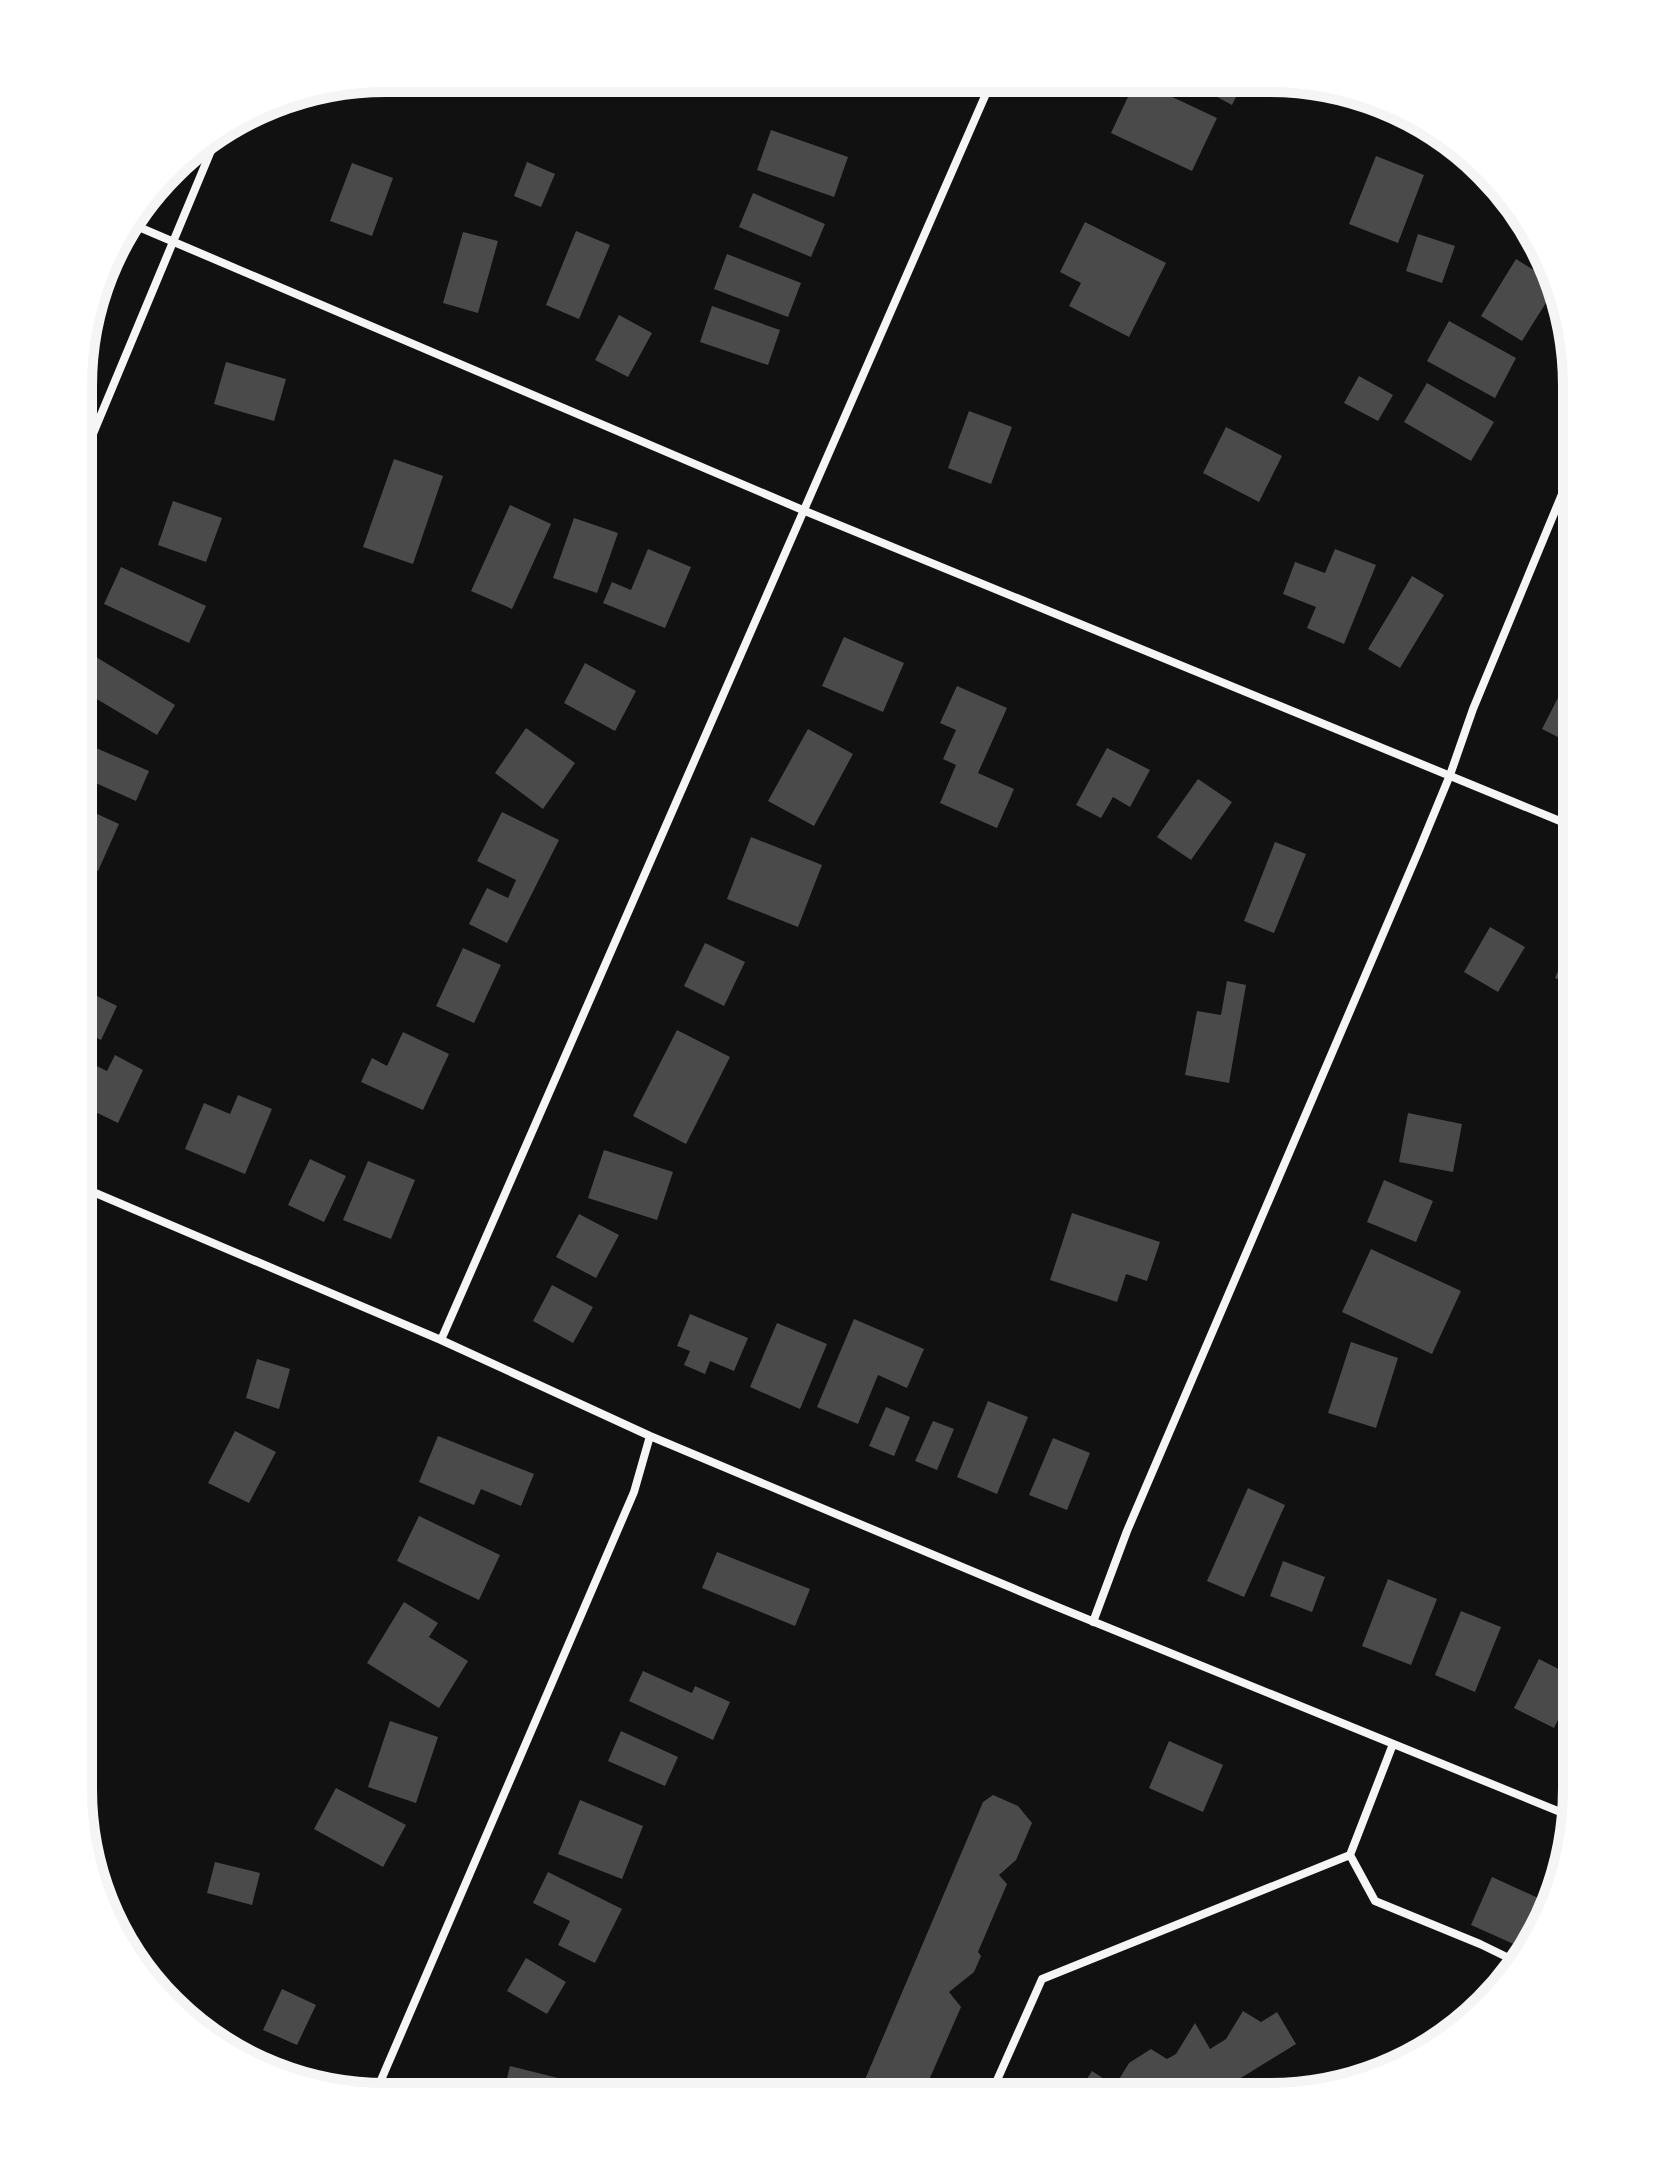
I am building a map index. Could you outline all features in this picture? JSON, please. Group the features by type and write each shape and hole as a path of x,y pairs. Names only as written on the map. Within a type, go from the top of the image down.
{"street":[{"path":"441,1340 987,92"},
{"path":"92,436 211,150"},
{"path":"139,227 805,511 1563,822"},
{"path":"1093,1622 1127,1531 1450,775 1473,709 1563,492"},
{"path":"92,1192 441,1340 650,1436 1093,1622 1562,1813"},
{"path":"380,2083 634,1492 650,1436"},
{"path":"996,2083 1042,1979 1350,1855 1393,1744"},
{"path":"1350,1855 1375,1901 1509,1958"}],"building":[{"path":"1130,92 1162,92 1217,118 1192,171 1111,133"},
{"path":"1208,92 1238,92 1232,105"},
{"path":"771,130 848,157 834,197 757,170"},
{"path":"1376,156 1424,175 1398,243 1349,224"},
{"path":"527,162 555,174 541,207 514,196"},
{"path":"352,163 393,178 372,236 330,221"},
{"path":"753,193 825,224 811,257 739,227"},
{"path":"1085,222 1166,263 1129,337 1069,306 1081,283 1060,272"},
{"path":"576,231 610,245 579,319 546,305"},
{"path":"463,232 498,241 478,313 443,303"},
{"path":"1418,234 1455,246 1442,283 1406,271"},
{"path":"727,254 801,283 788,317 714,289"},
{"path":"1516,259 1541,275 1549,298 1522,341 1481,316"},
{"path":"712,306 780,330 768,365 700,342"},
{"path":"619,315 652,333 628,377 595,360"},
{"path":"1449,321 1516,358 1495,398 1427,361"},
{"path":"226,362 286,379 274,421 214,404"},
{"path":"1359,376 1393,395 1378,421 1344,403"},
{"path":"1427,383 1494,422 1471,461 1404,422"},
{"path":"969,411 1012,427 991,484 948,468"},
{"path":"1226,427 1282,456 1259,502 1203,473"},
{"path":"394,459 443,476 413,564 363,547"},
{"path":"173,501 222,518 206,562 158,545"},
{"path":"510,505 551,524 512,609 471,591"},
{"path":"574,518 618,533 597,593 553,578"},
{"path":"648,549 691,567 665,628 603,603 612,582 631,590"},
{"path":"1335,549 1376,565 1344,644 1307,628 1316,607 1283,594 1295,562 1325,573"},
{"path":"121,567 206,606 189,643 104,604"},
{"path":"1412,576 1444,595 1400,668 1368,649"},
{"path":"844,637 904,663 883,712 822,686"},
{"path":"92,654 175,705 157,735 92,696"},
{"path":"585,663 636,691 615,731 564,703"},
{"path":"957,686 1007,708 978,773 1014,789 997,828 940,803 956,765 943,759 956,730 940,723"},
{"path":"1563,688 1563,740 1542,729"},
{"path":"526,728 575,763 543,809 495,773"},
{"path":"808,729 853,754 814,826 768,801"},
{"path":"92,746 149,771 136,801 92,781"},
{"path":"1107,748 1150,770 1130,807 1113,797 1101,818 1076,805"},
{"path":"1198,779 1232,802 1191,860 1157,837"},
{"path":"92,812 119,824 98,871 92,868"},
{"path":"502,812 559,840 507,943 469,924 487,888 508,898 516,880 477,861"},
{"path":"751,837 822,865 798,927 727,899"},
{"path":"1275,842 1306,854 1274,933 1244,921"},
{"path":"1490,927 1525,947 1498,992 1464,972"},
{"path":"705,943 745,962 724,1006 684,986"},
{"path":"463,948 501,965 474,1023 436,1006"},
{"path":"1563,959 1563,981 1555,978"},
{"path":"1227,981 1246,985 1229,1083 1185,1075 1197,1011 1221,1015"},
{"path":"92,994 117,1006 101,1040 92,1036"},
{"path":"677,1030 730,1057 686,1144 633,1116"},
{"path":"403,1032 449,1054 423,1110 361,1082 372,1058 387,1066"},
{"path":"115,1055 143,1070 118,1123 92,1110 92,1064 107,1071"},
{"path":"238,1095 272,1109 245,1174 185,1149 204,1103 230,1114"},
{"path":"1408,1113 1462,1124 1453,1172 1399,1162"},
{"path":"604,1150 673,1172 657,1220 588,1198"},
{"path":"310,1159 346,1176 324,1222 288,1205"},
{"path":"368,1161 415,1180 391,1239 343,1220"},
{"path":"1384,1180 1433,1201 1416,1242 1367,1222"},
{"path":"1072,1213 1160,1242 1147,1281 1126,1274 1117,1302 1050,1280"},
{"path":"579,1214 619,1235 596,1278 556,1257"},
{"path":"1371,1249 1461,1291 1432,1354 1342,1312"},
{"path":"552,1285 593,1307 573,1343 533,1321"},
{"path":"690,1314 748,1338 734,1371 710,1361 705,1374 684,1365 690,1351 677,1346"},
{"path":"854,1319 924,1349 907,1388 878,1375 858,1424 817,1407"},
{"path":"777,1323 827,1344 800,1409 750,1387"},
{"path":"1351,1342 1398,1358 1376,1428 1328,1413"},
{"path":"257,1359 290,1369 279,1409 246,1398"},
{"path":"988,1401 1028,1417 997,1494 957,1477"},
{"path":"886,1407 910,1417 894,1456 869,1446"},
{"path":"933,1421 954,1429 937,1470 915,1461"},
{"path":"235,1431 276,1452 249,1503 208,1483"},
{"path":"438,1436 534,1474 521,1506 481,1489 474,1505 419,1482"},
{"path":"1053,1438 1090,1453 1067,1510 1029,1495"},
{"path":"1248,1488 1285,1505 1244,1597 1207,1581"},
{"path":"419,1516 500,1555 479,1600 397,1561"},
{"path":"717,1552 810,1589 795,1626 702,1588"},
{"path":"1283,1561 1325,1577 1312,1612 1270,1596"},
{"path":"1388,1579 1437,1599 1411,1665 1362,1646"},
{"path":"404,1602 438,1623 429,1637 468,1661 439,1708 367,1663"},
{"path":"1461,1611 1501,1627 1475,1692 1435,1675"},
{"path":"1539,1659 1563,1671 1563,1710 1554,1728 1514,1708"},
{"path":"643,1671 692,1693 695,1686 730,1702 713,1740 629,1701"},
{"path":"390,1721 438,1737 416,1803 368,1787"},
{"path":"621,1731 678,1757 665,1786 608,1761"},
{"path":"1169,1741 1223,1765 1203,1812 1149,1788"},
{"path":"336,1788 406,1825 383,1867 314,1829"},
{"path":"993,1795 1018,1806 1032,1823 1016,1860 999,1875 1007,1884 978,1952 981,1956 974,1972 949,1992 961,2007 928,2083 864,2083 983,1802"},
{"path":"580,1800 643,1826 622,1879 558,1854"},
{"path":"215,1862 260,1873 252,1905 207,1893"},
{"path":"548,1872 622,1909 595,1963 558,1945 570,1921 533,1903"},
{"path":"1492,1877 1542,1900 1517,1946 1471,1925"},
{"path":"526,1958 566,1982 547,2014 507,1991"},
{"path":"282,1989 316,2005 297,2045 263,2030"},
{"path":"1243,2011 1261,2022 1277,2012 1296,2044 1233,2083 1117,2083 1129,2063 1151,2049 1167,2059 1176,2054 1195,2023 1210,2049 1226,2039"},
{"path":"510,2066 574,2082 574,2083 506,2083"},
{"path":"1092,2071 1110,2083 1084,2083"}]}
